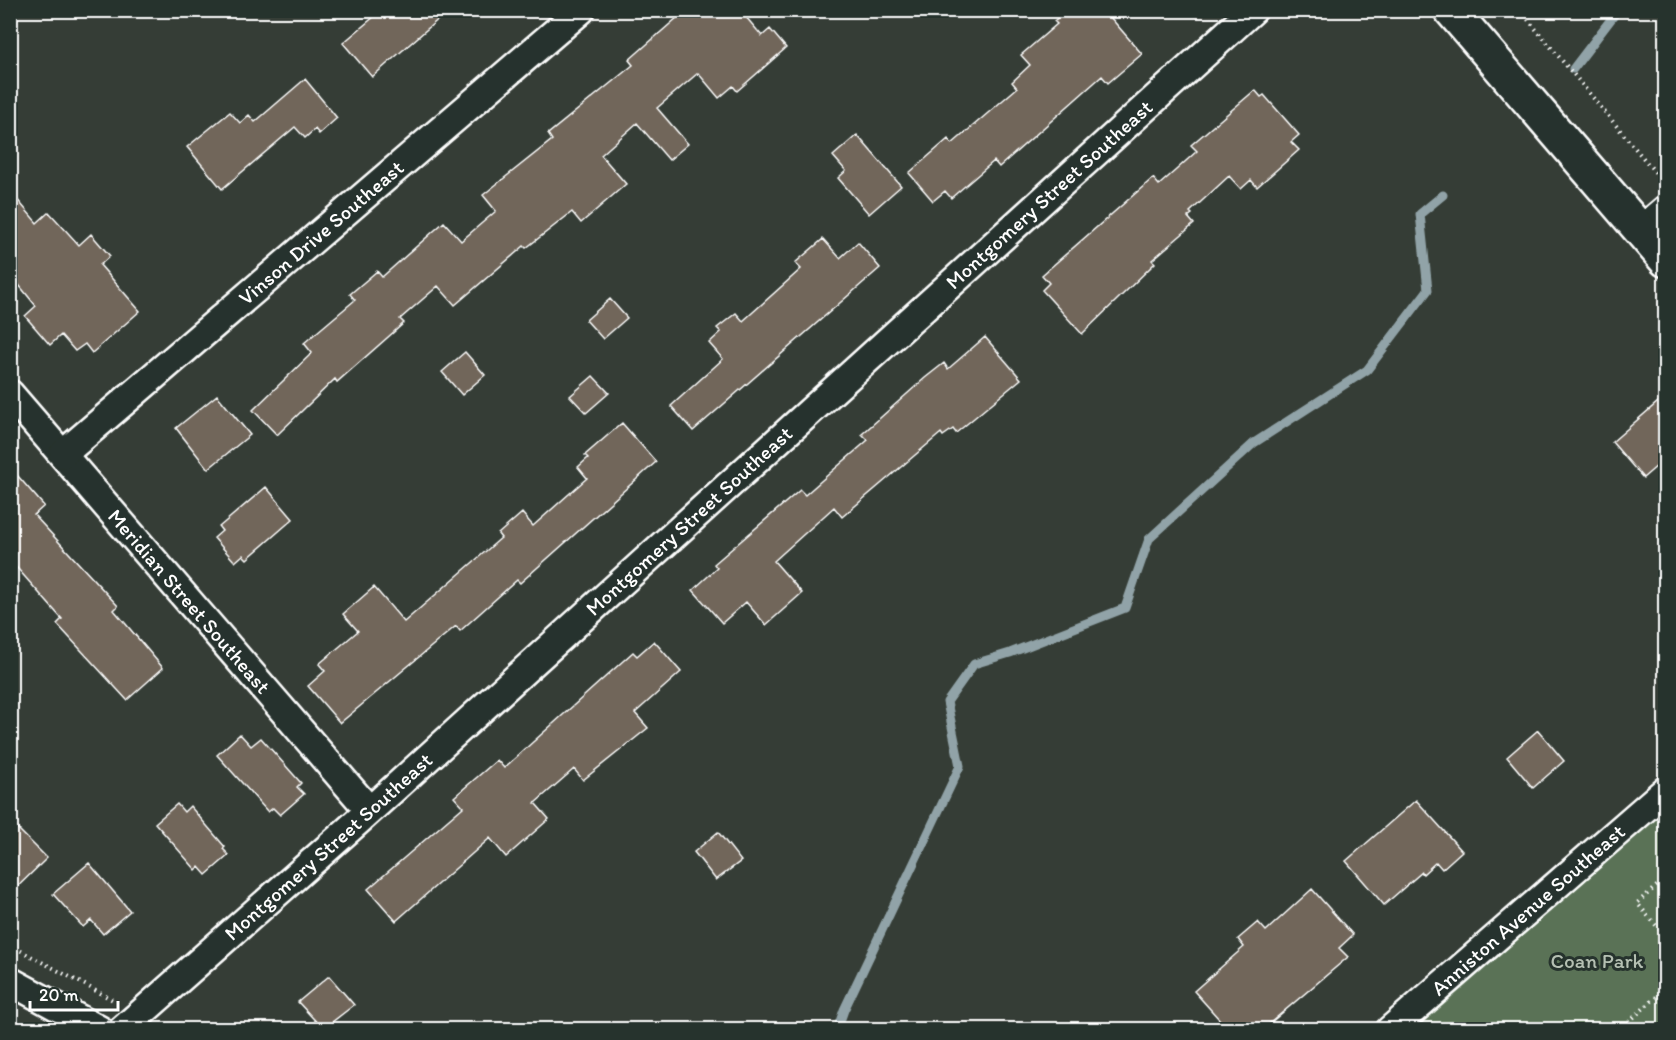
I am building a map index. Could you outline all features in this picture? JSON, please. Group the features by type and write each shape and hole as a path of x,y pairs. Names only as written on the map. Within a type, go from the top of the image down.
{"street":[{"name":"Vinson Drive Southeast","path":"63,454 581,10"},
{"name":"Montgomery Street Southeast","path":"122,1029 369,810 1253,10"},
{"path":"1451,10 1665,260"},
{"path":"1640,231 1665,209"},
{"name":"Meridian Street Southeast","path":"10,394 369,810"},
{"name":"Anniston Avenue Southeast","path":"1390,1029 1665,790"},
{"path":"10,981 100,1029"}],"path":[{"path":"1520,10 1665,184"},
{"path":"1665,878 1637,903 1665,937"},
{"path":"10,945 113,1000"},
{"path":"1620,1029 1665,988"},
{"path":"1526,1029 1569,1029"}],"green space":[{"name":"Coan Park","path":"1665,810 1665,1029 1415,1029"}],"building":[{"path":"382,10 449,10 372,77 343,43"},
{"path":"686,10 740,10 762,36 770,29 786,48 737,91 733,86 719,98 698,73 657,108 688,144 669,160 637,123 601,155 626,184 581,223 572,212 526,248 524,246 455,305 438,286 400,319 404,323 337,382 335,379 277,435 253,410 312,353 304,343 355,300 350,294 377,271 382,277 444,222 461,241 496,211 483,195 552,140 548,134 633,65 629,60"},
{"path":"1066,10 1104,10 1142,54 1108,83 1102,76 999,167 994,161 951,198 945,191 933,201 909,173 948,139 952,144 1017,88 1012,82 1030,65 1021,55 1057,24 1054,21"},
{"path":"305,79 337,118 319,134 315,129 305,138 295,127 222,189 187,147 230,112 240,123 249,115 255,122"},
{"path":"1255,90 1261,97 1264,95 1299,135 1291,142 1299,150 1257,187 1251,180 1241,189 1229,176 1190,212 1192,214 1188,217 1194,224 1152,260 1155,263 1082,334 1042,290 1049,283 1042,275 1153,178 1159,185 1197,151 1191,145"},
{"path":"857,135 901,186 869,214 838,178 846,171 833,156"},
{"path":"10,191 37,223 49,212 79,245 91,234 110,256 100,265 140,311 92,353 85,344 75,351 61,335 50,345 25,316 36,306 10,274"},
{"path":"823,239 840,258 858,242 880,268 693,431 671,406 723,359 709,343 721,332 717,328 736,313 743,321 801,269 795,263"},
{"path":"610,299 627,318 603,339 586,320"},
{"path":"985,337 1021,379 956,433 953,429 943,436 941,433 842,517 834,507 774,561 802,593 766,625 746,602 722,623 693,590 717,568 714,564 800,490 805,495 868,440 862,434 925,378 944,363 948,369"},
{"path":"465,352 485,375 462,395 442,372"},
{"path":"593,376 609,393 586,413 570,396"},
{"path":"217,395 250,435 208,469 176,428"},
{"path":"1665,396 1665,459 1643,478 1612,442"},
{"path":"622,423 656,462 520,583 517,580 460,631 456,626 340,723 308,686 325,671 319,664 358,631 343,614 374,587 404,622 501,538 498,534 522,513 533,526 587,478 578,467 588,458 585,455"},
{"path":"10,467 44,506 34,515 118,606 114,610 163,668 127,700 57,624 62,619 10,560"},
{"path":"266,487 293,519 247,559 243,555 235,562 214,538 222,531 219,527"},
{"path":"654,641 681,672 635,713 648,728 583,780 574,769 535,803 549,819 506,857 490,838 396,921 368,889 463,807 454,797 497,760 504,768 633,652 637,656"},
{"path":"1538,730 1564,761 1533,788 1507,757"},
{"path":"240,734 251,746 261,738 301,783 297,787 304,794 280,815 273,808 268,812 217,755"},
{"path":"1416,800 1462,851 1442,869 1436,862 1384,905 1346,861"},
{"path":"177,804 184,812 190,806 225,847 223,849 229,855 206,875 199,867 196,870 155,823"},
{"path":"10,821 47,858 10,894"},
{"path":"718,832 741,861 716,880 694,852"},
{"path":"89,863 130,911 103,934 91,920 83,927 53,894"},
{"path":"1312,889 1353,935 1339,948 1348,957 1263,1029 1228,1029 1194,991 1244,947 1238,939 1258,922 1266,931"},
{"path":"329,976 354,1005 323,1029 298,1002"}],"waterway":[{"path":"1573,69 1618,10"},
{"path":"837,1030 844,1010 960,766 947,702 974,664 1010,653 1125,608 1149,539 1254,443 1367,370 1428,290 1420,214 1443,195"}]}
